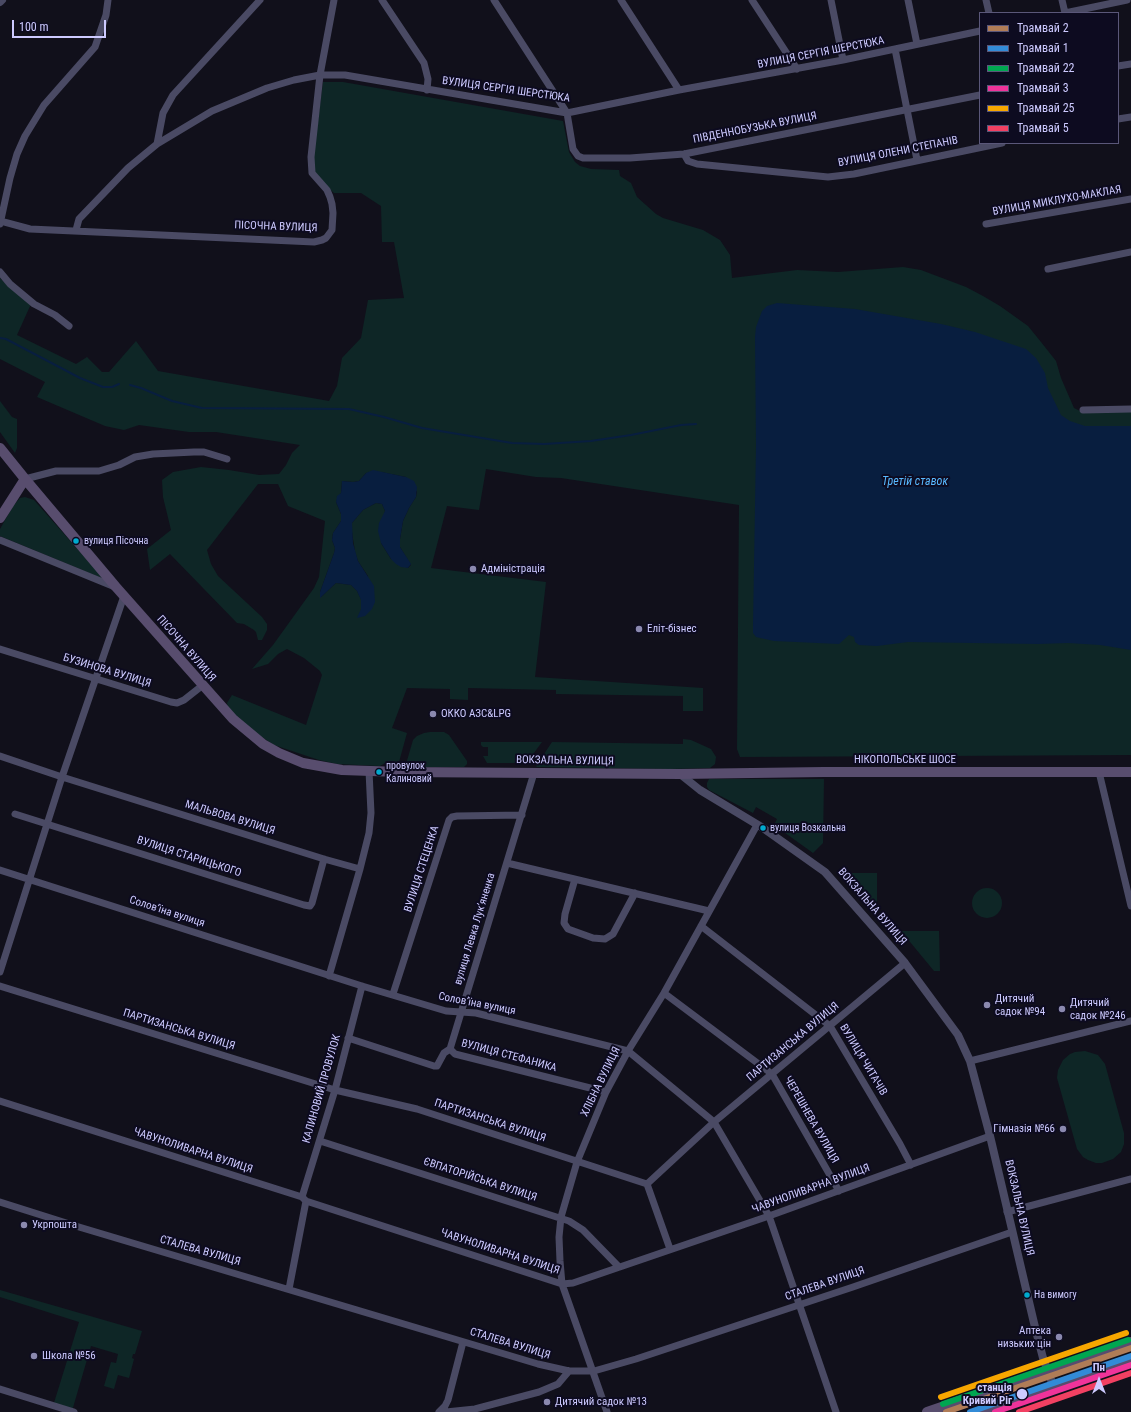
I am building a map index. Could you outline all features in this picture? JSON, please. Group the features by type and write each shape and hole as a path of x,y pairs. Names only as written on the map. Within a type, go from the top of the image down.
{"main road":[{"name":"ПІСОЧНА ВУЛИЦЯ","path":"0,448 116,587 242,728 275,752 295,760 315,766 342,770 369,771"},
{"path":"0,518 25,479"},
{"name":"ВОКЗАЛЬНА ВУЛИЦЯ","path":"369,771 680,774"},
{"name":"НІКОПОЛЬСЬКЕ ШОСЕ","path":"680,774 824,772 1131,772"},
{"path":"927,1412 1131,1342"},
{"path":"982,1412 1131,1361"}],"street":[{"path":"0,222 10,178 25,136 44,105 95,47 106,15 108,0"},
{"path":"157,144 163,113 173,95 260,0"},
{"name":"ПІСОЧНА ВУЛИЦЯ","path":"0,222 30,229 314,242 326,238 332,230 333,213 330,197 327,190 312,174 310,167 320,75 334,0"},
{"path":"382,0 424,63 428,79 427,90"},
{"path":"494,0 566,113"},
{"path":"621,0 679,90"},
{"path":"752,0 797,69"},
{"path":"831,0 843,60"},
{"path":"908,0 917,44"},
{"path":"986,0 989,12"},
{"path":"1062,0 1065,12"},
{"path":"1070,12 1127,0"},
{"name":"ВУЛИЦЯ СЕРГІЯ ШЕРСТЮКА","path":"76,230 79,219 128,168 157,144 212,111 267,88 294,80 320,75 344,75 566,113 679,90 896,50 917,44 979,31"},
{"path":"896,50 917,160"},
{"path":"1119,66 1131,64"},
{"name":"ПІВДЕННОБУЗЬКА ВУЛИЦЯ","path":"566,113 573,149 578,156 583,158 630,158 684,154 979,95"},
{"path":"1119,119 1131,117"},
{"name":"ВУЛИЦЯ ОЛЕНИ СТЕПАНІВ","path":"684,154 688,162 697,164 828,177 854,174 997,144"},
{"name":"ВУЛИЦЯ МИКЛУХО-МАКЛАЯ","path":"986,224 1131,199"},
{"path":"1048,269 1131,252"},
{"path":"0,272 10,284 34,304 55,314 69,326"},
{"path":"1083,410 1131,409"},
{"path":"25,479 56,471 99,471 119,465 135,457 153,454 204,452 227,459"},
{"path":"0,540 116,587"},
{"path":"0,972 62,777 124,596"},
{"name":"БУЗИНОВА ВУЛИЦЯ","path":"0,650 95,680 177,703 184,700 203,685"},
{"name":"МАЛЬВОВА ВУЛИЦЯ","path":"0,756 62,777 360,869"},
{"path":"329,976 360,869 369,827 371,813 369,771"},
{"path":"1099,772 1131,906"},
{"name":"вулиця Левка Лукʼяненка","path":"450,1049 534,773"},
{"name":"ВОКЗАЛЬНА ВУЛИЦЯ","path":"680,774 700,790 757,825 825,872 905,963 952,1026 964,1046 970,1061 990,1136 1043,1358 1054,1388"},
{"name":"ВУЛИЦЯ СТАРИЦЬКОГО","path":"15,814 310,906 324,859"},
{"name":"ВУЛИЦЯ СТЕЦЕНКА","path":"393,994 449,820 454,816 522,815"},
{"name":"ХЛІБНА ВУЛИЦЯ","path":"607,1412 594,1371 562,1284 559,1237 561,1217 577,1162 606,1092 628,1051 664,992 757,825"},
{"path":"507,863 708,911"},
{"name":"Соловʼїна вулиця","path":"0,870 329,976 446,1011 476,1013 628,1051 714,1122 769,1216 836,1412"},
{"path":"575,879 565,914 564,923 568,929 593,938 604,939 612,934 635,893"},
{"name":"ВУЛИЦЯ ЧИТАЧІВ","path":"701,926 830,1026 911,1164"},
{"name":"ПАРТИЗАНСЬКА ВУЛИЦЯ","path":"0,986 335,1090 417,1108 647,1184 714,1122 905,963"},
{"name":"КАЛИНОВИЙ ПРОВУЛОК","path":"289,1289 304,1199 335,1090 362,986"},
{"name":"ЧЕРЕШНЕВА ВУЛИЦЯ","path":"664,992 772,1074 839,1191"},
{"path":"970,1061 1131,1021"},
{"name":"ВУЛИЦЯ СТЕФАНИКА","path":"348,1038 434,1066 437,1066 444,1053 450,1049 456,1054 606,1092"},
{"name":"ЧАВУНОЛИВАРНА ВУЛИЦЯ","path":"0,1101 562,1284 573,1283 769,1216 990,1136"},
{"name":"ЄВПАТОРІЙСЬКА ВУЛИЦЯ","path":"320,1141 561,1217 583,1230 619,1267"},
{"path":"1008,1212 1131,1179"},
{"path":"647,1184 670,1249"},
{"name":"СТАЛЕВА ВУЛИЦЯ","path":"0,1202 463,1342 538,1364 569,1371 594,1371 636,1359 1012,1232"},
{"path":"440,1412 448,1400 463,1342"},
{"path":"446,1412 475,1409 539,1392 558,1384 569,1371"},
{"path":"0,1390 74,1412"}],"green space":[{"path":"323,82 343,82 563,121 569,152 575,162 580,166 591,169 619,170 620,176 631,183 637,197 656,214 663,218 703,230 720,240 730,255 732,278 797,270 838,272 903,267 921,270 966,287 1000,306 1028,326 1056,361 1061,378 1074,408 1082,412 1131,412 1131,755 740,757 737,749 739,505 561,478 536,477 486,469 479,510 447,506 431,568 546,582 535,677 703,688 703,711 683,711 683,696 556,694 556,690 468,688 468,700 450,699 450,689 407,688 392,728 407,733 399,762 385,763 380,766 337,764 319,760 274,745 253,731 228,709 227,703 232,695 306,725 322,675 320,671 304,658 287,649 278,654 268,664 252,669 273,645 314,588 319,577 325,521 288,506 278,484 258,484 207,550 211,564 218,576 262,617 267,624 267,630 262,640 258,640 254,630 244,624 237,623 170,554 150,570 147,549 171,530 163,497 162,480 173,472 201,467 259,475 279,474 286,465 292,453 300,445 216,432 189,432 139,425 124,430 105,426 37,397 45,382 0,359 0,278 31,304 17,335 76,364 87,357 102,372 109,372 136,341 158,371 329,401 337,386 342,358 361,338 368,300 404,298 394,242 382,242 381,206 361,193 334,193 318,179 312,166","holes":["381,472 406,477 417,492 416,497 403,521 400,539 400,547 411,565 408,568 391,559 381,543 385,511 382,504 376,503 363,510 352,523 355,552 358,561 368,576 365,616 361,609 361,599 357,591 351,585 336,583 321,597 320,592 335,548 332,540 333,533 341,521 341,514 336,502 341,493 342,481 359,481 366,473"]},
{"path":"0,401 12,417 17,419 17,448 15,453 0,432"},
{"path":"25,497 34,500 104,579 0,536 0,529 13,506 20,498"},
{"path":"430,732 444,732 449,735 467,761 467,764 464,767 408,767 406,764 413,740 417,736"},
{"path":"683,739 691,740 711,749 716,757 715,764 710,768 670,769 536,766 552,742 683,744"},
{"path":"481,742 542,742 528,761 523,763 487,763 483,756 488,756 488,747 483,747"},
{"path":"709,779 824,779 823,843 813,853 774,825 777,819 756,807 753,813 709,790 707,783"},
{"path":"846,873 877,873 877,902 875,904 871,903"},
{"path":"987,888 993,889 1001,897 1001,909 993,917 987,918 981,917 973,909 972,903 973,897 981,889"},
{"path":"901,931 939,931 940,971 934,971"},
{"path":"1085,1051 1098,1055 1105,1064 1124,1133 1124,1144 1121,1152 1113,1159 1102,1163 1096,1163 1088,1160 1083,1157 1077,1149 1057,1078 1058,1070 1063,1060 1070,1054"},
{"path":"0,1290 142,1331 135,1354 133,1354 132,1358 134,1359 129,1378 118,1375 114,1389 104,1386 111,1362 116,1363 118,1354 91,1346 72,1411 53,1406 79,1322 0,1297"}],"water":[{"name":"Третій ставок","path":"777,303 855,309 941,324 975,332 1026,349 1036,358 1045,373 1048,388 1061,415 1070,421 1085,426 1131,426 1131,650 1100,645 1068,643 908,642 877,646 859,645 855,642 854,637 849,635 839,644 774,641 756,637 753,633 756,446 755,337 756,327 762,311 767,306"},
{"path":"373,470 406,477 414,481 417,487 416,497 403,521 400,539 400,547 411,564 408,568 401,567 396,564 381,543 378,531 379,523 385,511 382,504 376,503 363,510 352,523 353,543 358,561 374,586 375,602 372,609 365,616 357,618 361,609 361,600 357,591 351,585 336,583 320,598 320,592 334,553 335,548 332,540 333,533 341,521 341,514 336,502 337,496 341,493 342,481 359,481 366,473"}],"waterway":[{"path":"0,338 6,339 80,378 103,387 112,387 119,384"},
{"path":"130,385 172,401 202,408 349,409 422,428 512,443 544,444 591,441 681,425 696,424"}],"tram line":[{"name":"25","path":"941,1397 1126,1333"},
{"name":"22","path":"943,1404 1128,1340"},
{"name":"2","path":"946,1412 1131,1348"},
{"name":"1","path":"970,1412 1131,1356"},
{"name":"3","path":"995,1412 1131,1365"},
{"name":"5","path":"1019,1412 1131,1373"}],"place":[{"name":"вулиця Пісочна","path":"76,541"},
{"name":"Адміністрація","path":"473,569"},
{"name":"Еліт-бізнес","path":"639,629"},
{"name":"ОККО АЗС&LPG","path":"433,714"},
{"name":"провулок Калиновий","path":"379,772"},
{"name":"вулиця Возкальна","path":"763,828"},
{"name":"Дитячий садок №94","path":"987,1005"},
{"name":"Дитячий садок №246","path":"1062,1009"},
{"name":"Гімназія №66","path":"1063,1129"},
{"name":"Укрпошта","path":"24,1225"},
{"name":"На вимогу","path":"1027,1295"},
{"name":"Аптека низьких цін","path":"1059,1337"},
{"name":"Школа №56","path":"34,1356"},
{"name":"станція Кривий Ріг","path":"1022,1394"},
{"name":"Дитячий садок №13","path":"547,1402"}]}
